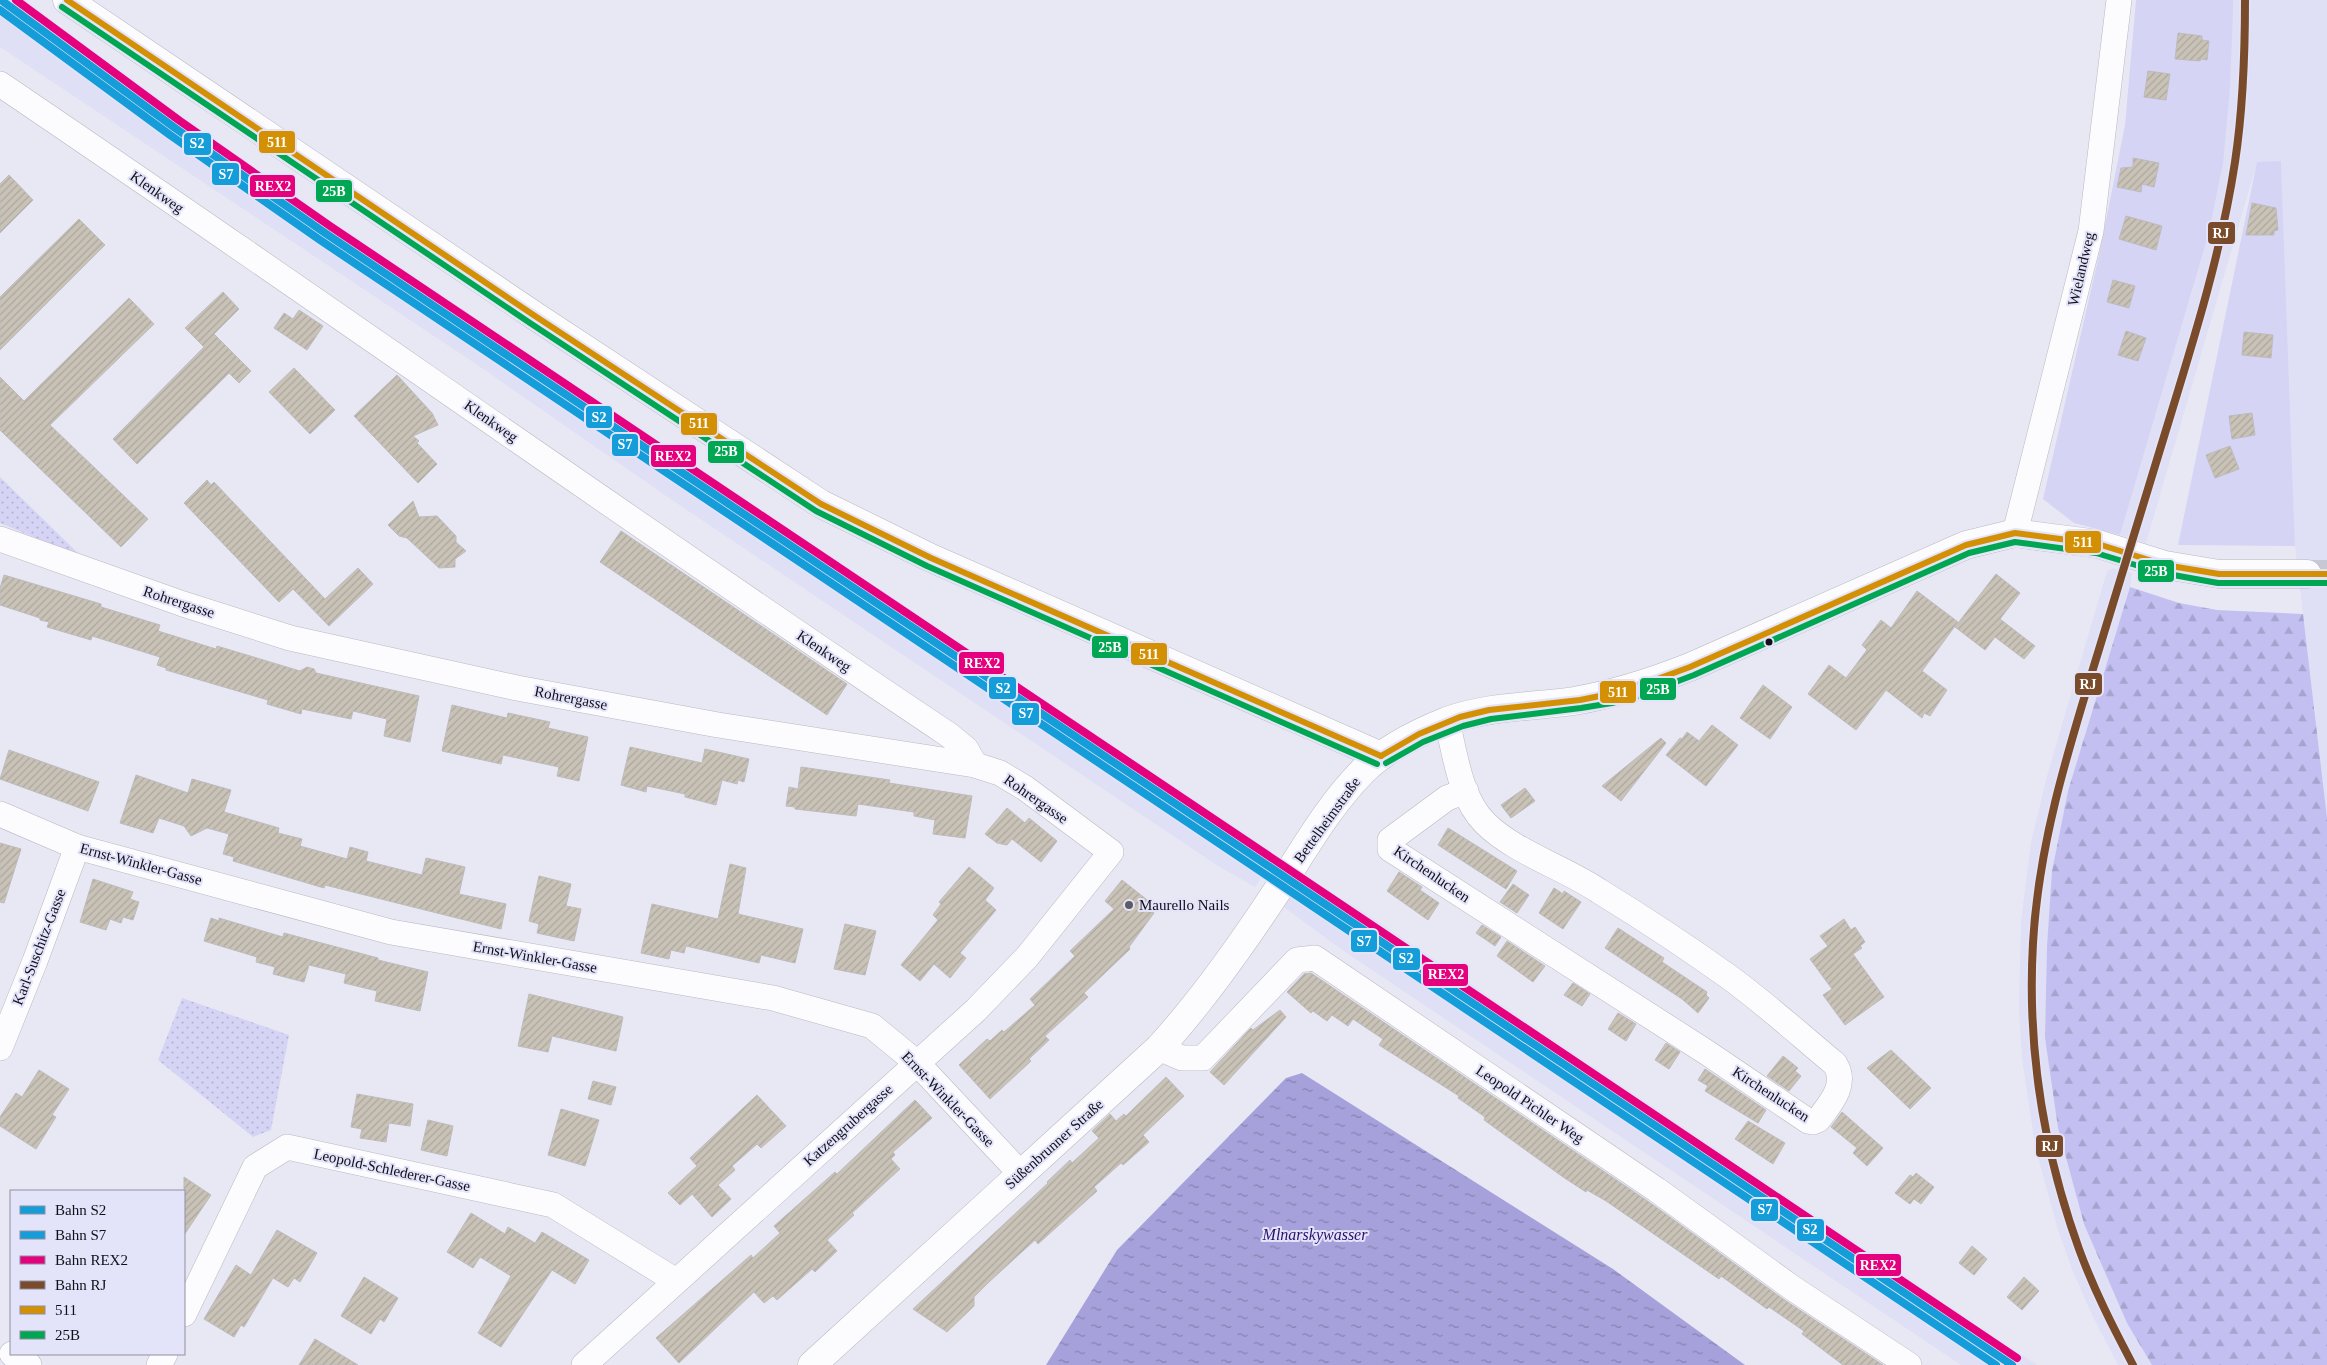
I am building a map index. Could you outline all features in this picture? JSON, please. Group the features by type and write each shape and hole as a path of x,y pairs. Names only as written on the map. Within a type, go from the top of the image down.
{"street":[{"path":"67,0 231,108 535,316 821,504 931,558 1380,756"},
{"name":"Wielandweg","path":"2015,533 2091,231 2119,0"},
{"name":"Klenkweg","path":"0,84 390,351 666,544 949,735 966,749 975,765"},
{"name":"Bettelheimstraße","path":"1271,901 1335,805 1363,771 1380,756 1407,739 1447,721 1489,710 1610,695 1645,684 1690,667 1966,545 2015,533 2098,544 2165,565 2219,574 2307,574"},
{"name":"Rohrergasse","path":"0,539 183,604 290,638 517,688 709,724 975,765 1000,773 1025,788 1111,852 1097,870"},
{"name":"Kirchenlucken","path":"1447,721 1466,791 1474,810 1484,823 1500,836 1597,889 1730,978 1835,1064 1839,1073 1838,1088 1818,1120 1808,1121 1706,1052 1390,849 1390,840 1447,798 1466,791"},
{"name":"Ernst-Winkler-Gasse","path":"0,814 77,847 390,932 773,998 872,1026 917,1063 1021,1174"},
{"name":"Karl-Suschitz-Gasse","path":"0,1048 35,961 77,847"},
{"name":"Katzengrubergasse","path":"584,1365 976,1010 1028,957 1097,870"},
{"name":"Süßenbrunner Straße","path":"812,1365 1160,1048 1206,992 1271,901"},
{"name":"Leopold Pichler Weg","path":"1160,1048 1182,1058 1203,1058 1297,960 1315,958 1657,1190 1791,1287 1909,1365"},
{"name":"Leopold-Schlederer-Gasse","path":"185,1312 255,1167 287,1147 553,1206 676,1281"},
{"path":"15,1355 29,1365"}],"shaded area":[{"path":"0,0 9,0 209,146 676,462 1270,850 1275,857 1255,887 1218,866 672,500 479,366 0,47"},
{"path":"2136,0 2233,0 2233,12 2230,88 2223,163 2208,236 2120,535 2074,523 2043,499 2099,255 2125,125"},
{"path":"2233,0 2327,0 2327,818 2295,546 2281,161 2257,163 2146,543 2120,535 2208,236 2230,88"},
{"path":"2281,161 2295,546 2178,545 2257,162"},
{"path":"0,477 82,557 0,523"},
{"path":"2113,568 2132,573 2130,587 2068,791 2052,871 2047,946 2045,1038 2058,1128 2084,1224 2127,1322 2152,1365 2118,1365 2093,1317 2073,1272 2058,1230 2035,1146 2022,1058 2019,1010 2021,921 2031,842 2047,776 2107,571"},
{"path":"1301,874 1356,907 2037,1365 1961,1365 1338,947 1281,905"},
{"path":"182,998 289,1035 271,1130 253,1137 158,1060"}],"green space":[{"path":"2130,587 2179,603 2217,610 2303,614 2327,818 2327,1365 2152,1365 2127,1323 2084,1224 2058,1128 2045,1038 2047,946 2052,871 2068,791"}],"water":[{"name":"Mlnarskywasser","path":"1302,1073 1613,1269 1745,1365 1046,1365 1117,1250 1286,1078"}],"building":[{"path":"2178,33 2202,36 2202,40 2209,41 2207,60 2175,59"},
{"path":"2148,71 2170,74 2166,100 2144,97"},
{"path":"2133,158 2159,163 2154,187 2142,184 2141,192 2117,187 2121,168 2133,167"},
{"path":"9,175 33,200 0,233 0,184"},
{"path":"2252,203 2276,208 2278,230 2274,231 2274,235 2246,235"},
{"path":"2126,216 2162,226 2156,250 2119,239"},
{"path":"79,219 105,245 0,350 0,297"},
{"path":"2113,280 2135,286 2129,308 2107,302"},
{"path":"223,292 239,309 214,334 251,371 239,383 229,373 137,464 113,439 204,347 185,328"},
{"path":"129,298 154,324 50,425 148,519 121,547 0,430 0,377 24,401"},
{"path":"299,310 323,326 307,350 274,328 284,313 293,319"},
{"path":"2126,331 2146,338 2138,361 2118,355"},
{"path":"2244,332 2273,335 2271,358 2242,355"},
{"path":"294,368 335,410 310,434 269,392"},
{"path":"397,375 432,413 438,425 413,436 419,441 417,443 437,464 418,483 354,416"},
{"path":"2252,413 2255,435 2232,439 2229,416"},
{"path":"2230,446 2239,469 2215,478 2206,455"},
{"path":"207,480 211,485 214,482 325,599 358,568 373,584 329,626 293,589 279,602 184,503"},
{"path":"413,501 419,517 437,516 456,536 456,542 466,551 455,559 455,567 439,568 407,538 399,536 388,525"},
{"path":"621,531 847,684 827,715 600,562"},
{"path":"1996,574 2020,593 2000,619 2035,646 2024,659 1995,637 1985,650 1955,627"},
{"path":"4,575 101,604 101,607 160,625 158,631 216,649 217,646 300,671 307,667 314,669 316,673 419,696 410,742 384,736 387,719 353,711 351,719 302,709 301,714 267,704 268,700 166,670 166,668 157,665 160,657 92,636 91,640 47,627 49,622 0,605 0,588"},
{"path":"1917,591 1958,622 1922,671 1947,690 1930,716 1924,713 1922,718 1886,690 1856,730 1808,694 1829,665 1846,678 1867,650 1862,645 1881,620 1891,628"},
{"path":"1763,685 1792,707 1770,739 1740,718"},
{"path":"452,705 507,718 508,713 550,722 548,728 588,737 579,781 557,776 559,767 503,755 501,764 442,751"},
{"path":"1712,725 1738,745 1706,786 1666,755 1687,732 1699,741"},
{"path":"1661,738 1666,743 1621,801 1602,786"},
{"path":"630,747 702,763 705,749 749,759 744,782 738,780 737,784 722,780 716,805 685,797 685,794 647,786 646,792 621,785"},
{"path":"9,750 99,782 88,811 0,779"},
{"path":"801,767 890,780 889,783 972,796 965,838 933,834 935,820 914,816 914,812 858,804 856,816 795,809 795,807 786,806 789,787 798,789"},
{"path":"136,775 188,793 192,779 231,790 224,812 279,828 278,833 302,839 300,846 347,859 350,847 368,852 366,861 422,875 426,858 465,867 459,894 506,904 501,929 325,885 324,888 233,861 234,857 223,854 229,834 207,828 191,836 184,826 159,818 153,833 120,823"},
{"path":"1525,788 1535,801 1511,818 1501,805"},
{"path":"1007,808 1025,823 1029,818 1057,841 1041,862 1012,839 1007,845 997,843 985,834"},
{"path":"1448,828 1517,871 1506,889 1438,845"},
{"path":"0,843 21,849 4,903 0,902"},
{"path":"730,864 746,868 738,914 803,929 795,963 761,955 759,963 686,946 684,953 671,950 669,959 641,953 652,904 718,919"},
{"path":"969,867 994,888 985,900 996,910 960,953 966,958 950,978 934,964 920,981 901,965 938,920 933,915 941,904 939,902"},
{"path":"1399,872 1422,887 1420,890 1439,903 1428,920 1387,891"},
{"path":"539,876 571,884 566,906 581,909 574,941 537,933 539,924 529,921"},
{"path":"93,879 133,892 130,899 139,902 133,920 123,917 121,923 110,919 106,930 80,922"},
{"path":"1122,880 1151,903 1147,907 1154,913 1129,947 1130,949 1084,993 1088,997 1045,1036 1049,1040 1029,1059 1031,1061 990,1099 959,1065 987,1039 990,1041 1002,1030 1004,1032 1035,1005 1030,999 1075,956 1070,951 1114,909 1105,901"},
{"path":"1513,884 1529,895 1517,913 1500,902"},
{"path":"1554,888 1563,894 1564,891 1581,902 1563,929 1539,913"},
{"path":"211,918 219,921 219,918 283,937 284,933 428,972 420,1011 375,1001 377,991 344,983 346,974 309,965 304,982 273,974 275,967 256,962 257,957 204,941"},
{"path":"1844,919 1851,930 1855,927 1865,942 1860,946 1862,948 1853,954 1884,997 1845,1025 1823,995 1832,989 1810,959 1828,946 1820,936"},
{"path":"845,924 876,931 865,975 834,969"},
{"path":"1482,925 1501,937 1495,946 1476,933"},
{"path":"1618,928 1664,958 1662,962 1707,992 1706,995 1709,998 1698,1013 1682,999 1605,948"},
{"path":"1507,941 1545,966 1533,982 1497,956"},
{"path":"1311,973 1649,1202 1783,1299 1883,1365 1843,1365 1802,1334 1804,1331 1769,1307 1767,1309 1721,1276 1719,1279 1606,1201 1587,1190 1586,1192 1563,1177 1484,1120 1485,1117 1458,1098 1459,1096 1379,1045 1383,1039 1353,1019 1348,1026 1332,1015 1327,1021 1313,1011 1311,1013 1287,992 1304,974"},
{"path":"1573,983 1590,994 1582,1006 1564,995"},
{"path":"529,994 623,1017 616,1051 552,1036 548,1052 518,1046"},
{"path":"1280,1010 1286,1017 1224,1085 1210,1072 1251,1028 1253,1030"},
{"path":"1618,1013 1636,1024 1626,1041 1608,1029"},
{"path":"1666,1043 1680,1052 1669,1069 1655,1060"},
{"path":"1891,1050 1931,1088 1910,1109 1867,1068"},
{"path":"1783,1056 1798,1068 1795,1071 1801,1076 1789,1091 1767,1076"},
{"path":"1705,1069 1766,1110 1758,1123 1705,1091 1708,1086 1698,1080"},
{"path":"39,1070 69,1089 52,1115 56,1117 36,1149 0,1126 0,1117 16,1093 22,1097"},
{"path":"1166,1077 1184,1096 1143,1135 1149,1142 1094,1187 1097,1191 1038,1244 1035,1240 989,1282 974,1297 974,1306 947,1332 913,1309 1048,1183 1070,1160 1072,1163 1099,1138 1092,1131 1110,1114 1116,1121 1124,1114 1126,1116"},
{"path":"593,1081 616,1087 611,1105 588,1099"},
{"path":"357,1094 413,1104 410,1126 389,1123 386,1142 360,1138 362,1129 351,1127"},
{"path":"757,1095 786,1126 761,1148 757,1144 732,1166 735,1170 718,1185 731,1199 712,1217 692,1194 680,1205 668,1193 697,1166 690,1158"},
{"path":"915,1100 932,1118 893,1152 895,1155 891,1159 900,1169 852,1213 854,1215 827,1240 837,1251 815,1272 812,1269 777,1300 773,1296 764,1303 754,1292 679,1363 656,1338 751,1255 753,1258 780,1233 774,1226 835,1172 837,1174"},
{"path":"561,1109 599,1120 585,1166 548,1155"},
{"path":"1842,1112 1883,1148 1867,1166 1853,1153 1857,1148 1831,1127"},
{"path":"428,1120 453,1126 447,1156 421,1150"},
{"path":"1748,1121 1785,1143 1773,1164 1735,1139"},
{"path":"1916,1173 1934,1187 1921,1204 1914,1199 1910,1204 1895,1193 1910,1175 1913,1177"},
{"path":"184,1177 211,1195 185,1234 185,1190"},
{"path":"471,1213 505,1234 508,1227 535,1243 542,1232 589,1260 575,1284 552,1270 501,1347 478,1333 511,1276 480,1257 473,1268 447,1252"},
{"path":"277,1230 317,1253 300,1282 294,1278 288,1287 273,1278 244,1327 241,1325 234,1337 204,1319 236,1265 251,1275"},
{"path":"1972,1246 1987,1259 1974,1275 1959,1263"},
{"path":"364,1277 398,1298 384,1322 380,1319 371,1334 341,1316"},
{"path":"2024,1277 2039,1291 2022,1310 2007,1297"},
{"path":"315,1339 358,1365 299,1365"}],"tunnel":[{"path":"2307,574 2327,574"}],"rail line":[{"name":"S2","path":"1,0 175,128 325,233 2012,1365"},
{"name":"REX2","path":"16,0 180,121 330,226 2017,1358"},
{"name":"RJ","path":"2133,1365 2104,1308 2085,1264 2056,1175 2047,1137 2036,1060 2033,1021 2033,943 2042,864 2069,748 2196,331 2222,230 2235,162 2240,122 2245,0"},
{"name":"S7","path":"0,10 170,135 320,240 1996,1365"}],"transit line":[{"name":"511","path":"67,0 535,316 821,504 931,558 1381,756"},
{"name":"25B","path":"62,7 530,323 816,511 927,566 1377,764"},
{"name":"511","path":"1381,756 1419,734 1460,717 1489,710 1580,700 1641,685 1690,667 1966,545 2015,533 2098,544 2165,565 2219,574 2327,574"},
{"name":"25B","path":"1386,763 1423,742 1463,726 1491,719 1612,703 1644,694 1694,675 1969,553 2015,542 2096,553 2162,573 2218,583 2327,583"}],"place":[{"name":"Maurello Nails","path":"1129,905"}]}
